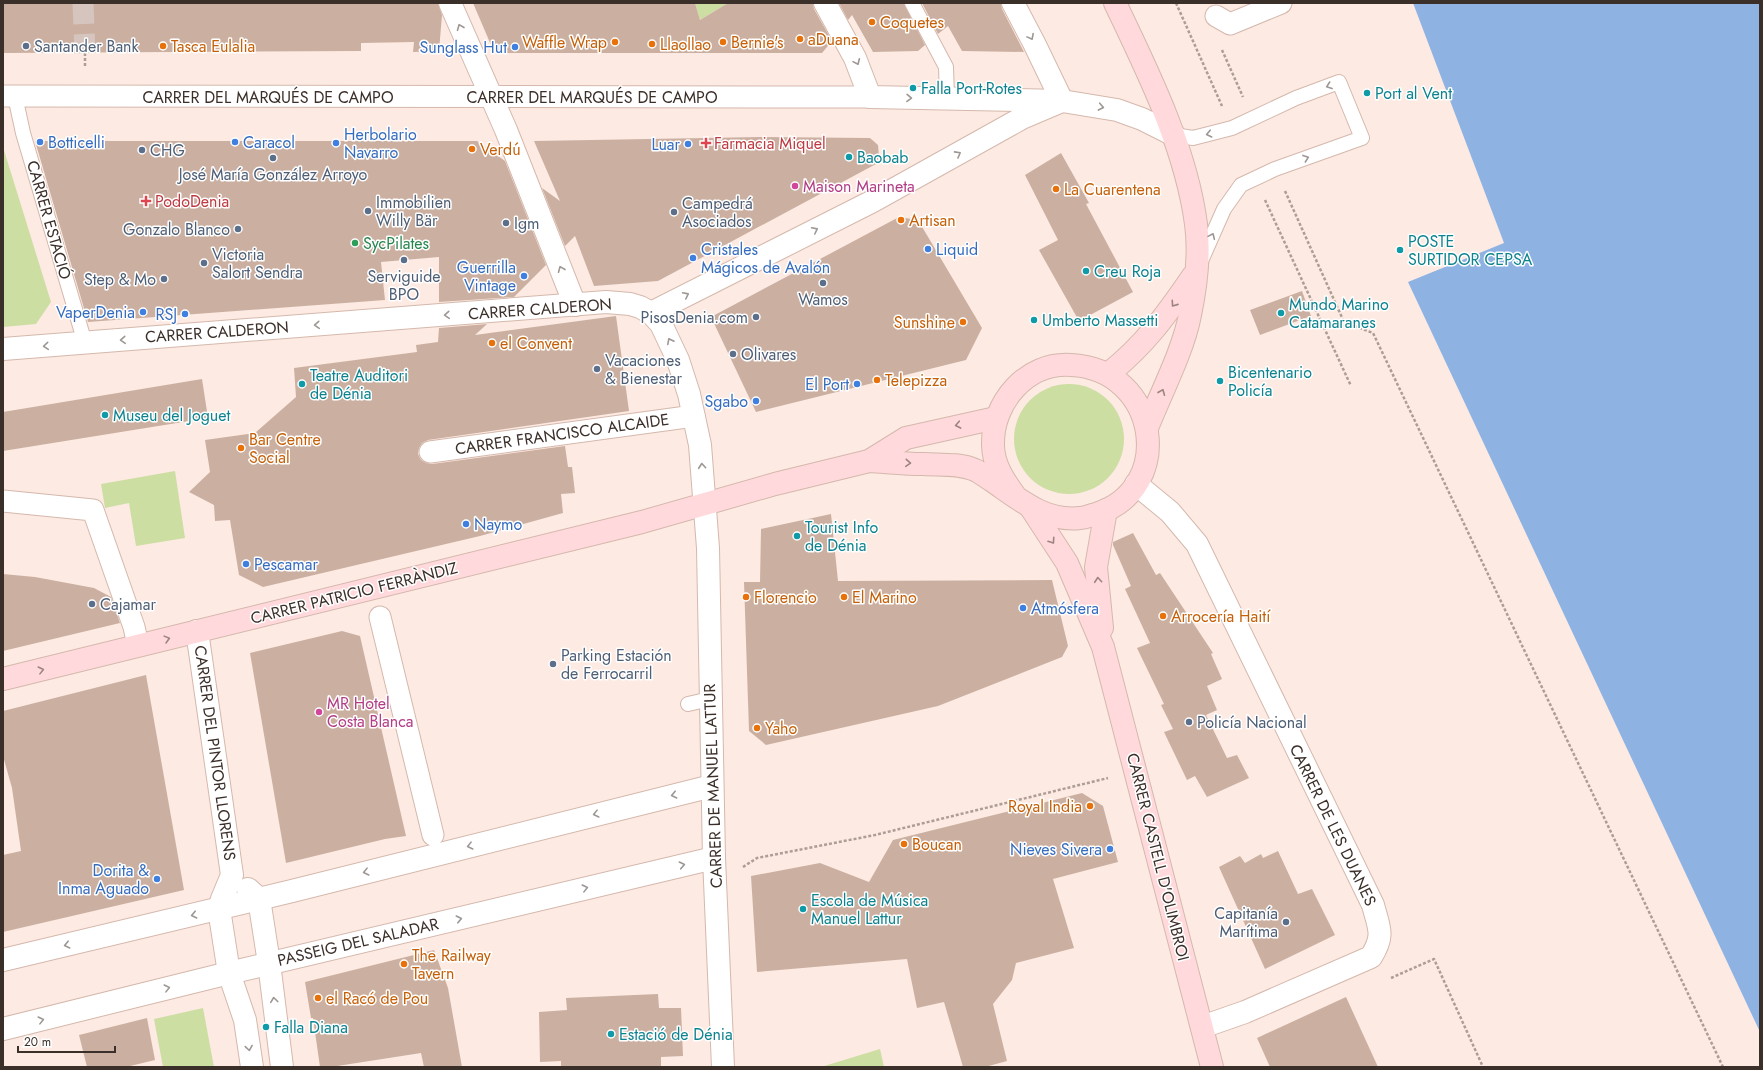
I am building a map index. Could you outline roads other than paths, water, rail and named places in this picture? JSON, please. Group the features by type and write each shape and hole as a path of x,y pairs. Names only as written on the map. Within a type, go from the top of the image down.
{"main road":[{"path":"869,461 953,464 974,470 1024,503 1055,518 1081,518 1106,510 1117,504 1136,484 1145,463 1148,451 1147,428 1184,336 1190,315 1196,272 1196,226 1194,208 1174,135 1115,3"},
{"path":"1108,374 1124,361 1152,333 1196,272"},
{"name":"CARRER CASTELL D'OLIMBROI","path":"1147,428 1139,406 1131,394 1126,388 1108,374 1086,366 1064,364 1042,369 1022,381 1006,397 996,418 993,446 1000,474 1024,503 1067,564 1103,647 1212,1067"},
{"path":"869,461 906,438 996,418"},
{"name":"CARRER PATRICIO FERRÀNDIZ","path":"3,679 256,618 706,505 775,484 869,461"},
{"name":"CARRER CASTELL D'OLIMBROI","path":"1103,647 1096,567 1106,510"}],"street":[{"path":"450,3 490,97 506,130 576,305"},
{"path":"825,3 855,58 870,97"},
{"path":"652,313 873,201 1022,118 1062,101 1013,3"},
{"path":"1216,16 1230,24 1281,3"},
{"name":"CARRER DEL MARQUÉS DE CAMPO","path":"9,96 870,97 1062,101 1117,110 1142,119 1174,135"},
{"name":"CARRER CALDERON","path":"3,349 606,302 630,304 652,313"},
{"name":"CARRER DE MANUEL LATTUR","path":"652,313 661,324 674,347 689,394 700,445 706,505 714,858 723,1067"},
{"name":"CARRER FRANCISCO ALCAIDE","path":"430,452 694,416"},
{"name":"CARRER DE LES DUANES","path":"1136,484 1170,512 1197,544 1373,905 1381,936 1370,957 1245,1012 1202,1027"},
{"path":"3,501 93,510 136,636"},
{"path":"380,617 433,835"},
{"name":"CARRER DEL PINTOR LLORENS","path":"197,631 232,875 219,909 228,972 244,1020 252,1067"},
{"path":"3,960 219,909 712,786"},
{"name":"PASSEIG DEL SALADAR","path":"3,1029 228,972 714,858"},
{"name":"CARRER DEL PINTOR LLORENS","path":"232,875 259,899"},
{"path":"259,899 269,963 282,1067"}],"lane":[{"path":"912,3 946,67 947,98"},
{"path":"1174,135 1193,138 1232,128 1296,98 1339,82 1362,138 1275,169 1241,185 1224,209 1196,272"},
{"name":"CARRER ESTACIÓ","path":"9,96 24,133 85,343"},
{"path":"688,704 710,699"}],"water":[{"path":"1413,3 1760,3 1760,1032 1408,282 1504,243"}],"tunnel":[{"path":"83,3 85,53"}],"place":[{"name":"Coquetes","path":"872,22"},
{"name":"aDuana","path":"800,39"},
{"name":"Waffle Wrap","path":"615,42"},
{"name":"Bernie's","path":"723,42"},
{"name":"Llaollao","path":"652,44"},
{"name":"Santander Bank","path":"26,46"},
{"name":"Tasca Eulalia","path":"163,46"},
{"name":"Sunglass Hut","path":"515,47"},
{"name":"Falla Port-Rotes","path":"913,88"},
{"name":"Port al Vent","path":"1367,93"},
{"name":"Botticelli","path":"40,142"},
{"name":"Caracol","path":"235,142"},
{"name":"Herbolario Navarro","path":"336,143"},
{"name":"Farmacia Miquel","path":"706,143"},
{"name":"Luar","path":"688,144"},
{"name":"Verdú","path":"472,149"},
{"name":"CHG","path":"142,150"},
{"name":"Baobab","path":"849,157"},
{"name":"José María González Arroyo","path":"273,158"},
{"name":"Maison Marineta","path":"795,186"},
{"name":"La Cuarentena","path":"1056,189"},
{"name":"PodoDenia","path":"146,201"},
{"name":"Immobilien Willy Bär","path":"368,211"},
{"name":"Campedrá Asociados","path":"674,212"},
{"name":"Artisan","path":"901,220"},
{"name":"Igm","path":"506,223"},
{"name":"Gonzalo Blanco","path":"238,229"},
{"name":"SycPilates","path":"355,243"},
{"name":"Liquid","path":"928,249"},
{"name":"POSTE SURTIDOR CEPSA","path":"1400,250"},
{"name":"Cristales Mágicos de Avalón","path":"693,258"},
{"name":"Serviguide BPO","path":"404,260"},
{"name":"Victoria Salort Sendra","path":"204,263"},
{"name":"Creu Roja","path":"1086,271"},
{"name":"Guerrilla Vintage","path":"524,276"},
{"name":"Step & Mo","path":"164,279"},
{"name":"Wamos","path":"823,283"},
{"name":"VaperDenia","path":"143,312"},
{"name":"Mundo Marino Catamaranes","path":"1281,313"},
{"name":"RSJ","path":"185,314"},
{"name":"PisosDenia.com","path":"756,317"},
{"name":"Umberto Massetti","path":"1034,320"},
{"name":"Sunshine","path":"963,322"},
{"name":"el Convent","path":"492,343"},
{"name":"Olivares","path":"733,354"},
{"name":"Vacaciones & Bienestar","path":"597,369"},
{"name":"Telepizza","path":"877,380"},
{"name":"Bicentenario Policía","path":"1220,381"},
{"name":"Teatre Auditori de Dénia","path":"302,384"},
{"name":"El Port","path":"857,384"},
{"name":"Sgabo","path":"756,401"},
{"name":"Museu del Joguet","path":"105,415"},
{"name":"Bar Centre Social","path":"241,448"},
{"name":"Naymo","path":"466,524"},
{"name":"Tourist Info de Dénia","path":"797,536"},
{"name":"Pescamar","path":"246,564"},
{"name":"Florencio","path":"746,597"},
{"name":"El Marino","path":"844,597"},
{"name":"Cajamar","path":"92,604"},
{"name":"Atmósfera","path":"1023,608"},
{"name":"Arrocería Haití","path":"1163,616"},
{"name":"Parking Estación de Ferrocarril","path":"553,664"},
{"name":"MR Hotel Costa Blanca","path":"319,712"},
{"name":"Policía Nacional","path":"1189,722"},
{"name":"Yaho","path":"757,728"},
{"name":"Royal India","path":"1090,806"},
{"name":"Boucan","path":"904,844"},
{"name":"Nieves Sivera","path":"1110,849"},
{"name":"Dorita & Inma Aguado","path":"157,879"},
{"name":"Escola de Música Manuel Lattur","path":"803,909"},
{"name":"Capitanía Marítima","path":"1286,922"},
{"name":"The Railway Tavern","path":"404,964"},
{"name":"el Racó de Pou","path":"318,998"},
{"name":"Falla Diana","path":"266,1027"},
{"name":"Estació de Dénia","path":"611,1034"}]}
